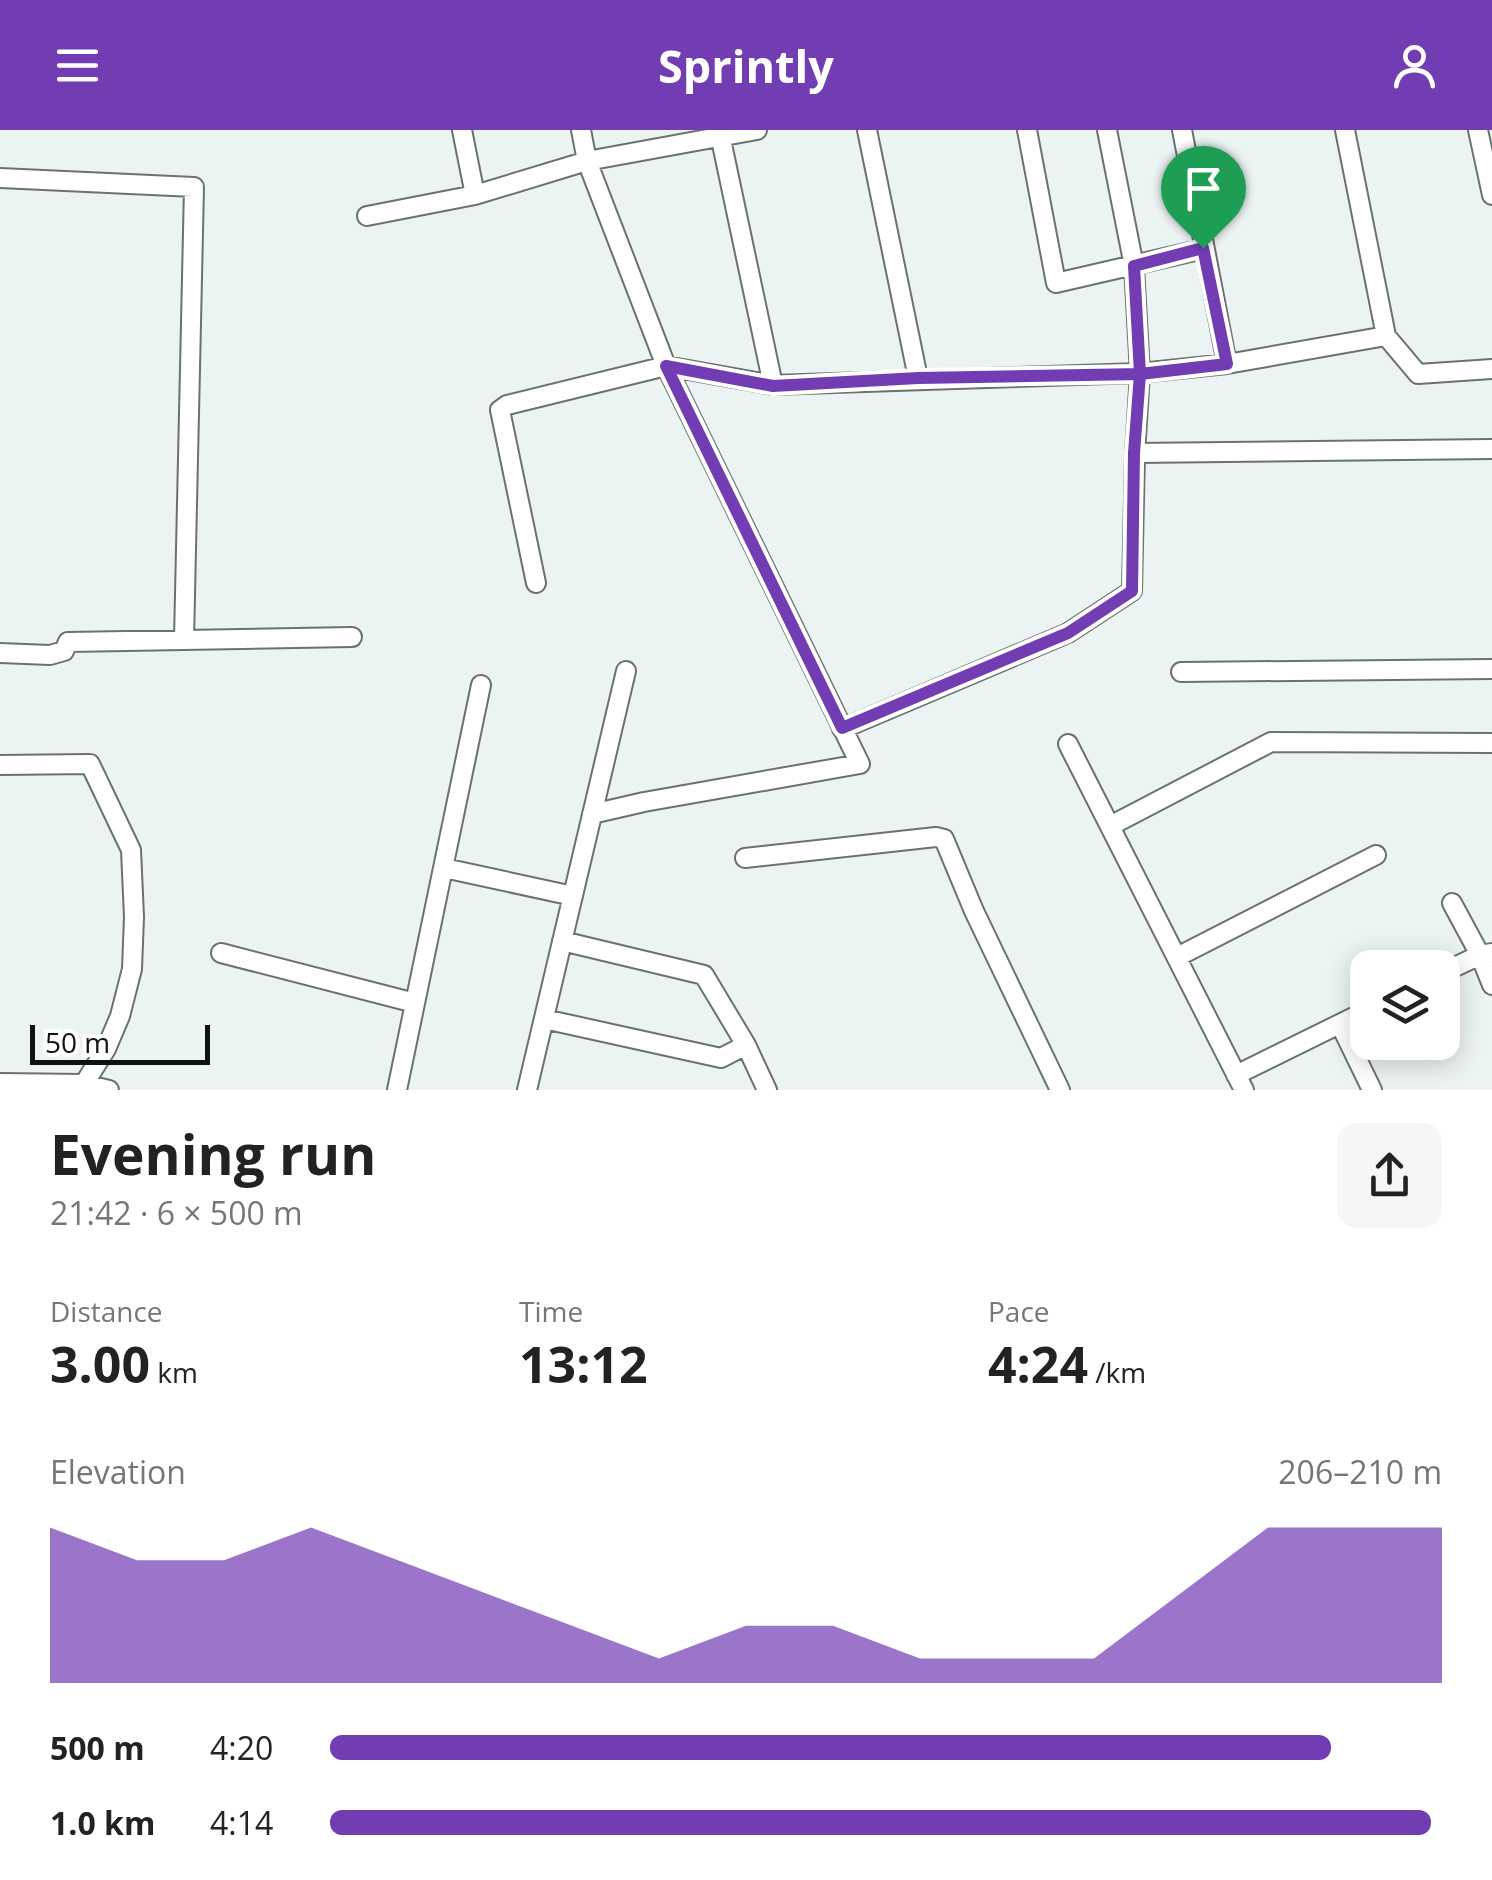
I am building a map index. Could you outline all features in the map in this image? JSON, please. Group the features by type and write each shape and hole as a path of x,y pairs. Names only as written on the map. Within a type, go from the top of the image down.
{"street":[{"path":"462,130 475,194"},
{"path":"581,130 587,161 666,366 859,761 856,766 592,814"},
{"path":"367,216 475,194 587,161 719,133 758,130"},
{"path":"867,130 918,378"},
{"path":"1027,130 1056,283 1203,248"},
{"path":"842,728 1068,633 1132,591 1134,453 1140,374 1134,266 1107,130"},
{"path":"1182,130 1227,364"},
{"path":"1345,130 1386,336 1418,374 1492,370"},
{"path":"1478,130 1492,195"},
{"path":"719,133 773,386"},
{"path":"0,178 194,187 184,640"},
{"path":"536,583 500,410 507,405 666,366 773,386 918,378 1140,374 1227,364 1386,336"},
{"path":"1134,453 1492,448"},
{"path":"0,654 50,655 64,651 68,642 352,637"},
{"path":"1181,672 1492,670"},
{"path":"528,1090 626,671"},
{"path":"398,1090 481,685"},
{"path":"1110,826 1271,742 1492,743"},
{"path":"1068,744 1240,1082 1350,1019"},
{"path":"0,765 90,764 131,850 132,969 120,1016 106,1049 84,1084"},
{"path":"745,858 936,836 944,839 974,912 1060,1090"},
{"path":"1177,957 1376,855"},
{"path":"444,868 573,896"},
{"path":"1452,903 1486,954 1492,985"},
{"path":"562,941 704,974 767,1090"},
{"path":"221,953 416,1003"},
{"path":"1460,965 1486,954"},
{"path":"544,1019 721,1058 746,1046"},
{"path":"1340,1024 1372,1090"},
{"path":"0,1083 84,1084 109,1090"}],"route":[{"path":"1203,248 1134,266 1140,374 918,378 773,386 666,366 842,728 1068,633 1132,591 1134,453 1140,374 1227,364 1203,248"}]}
